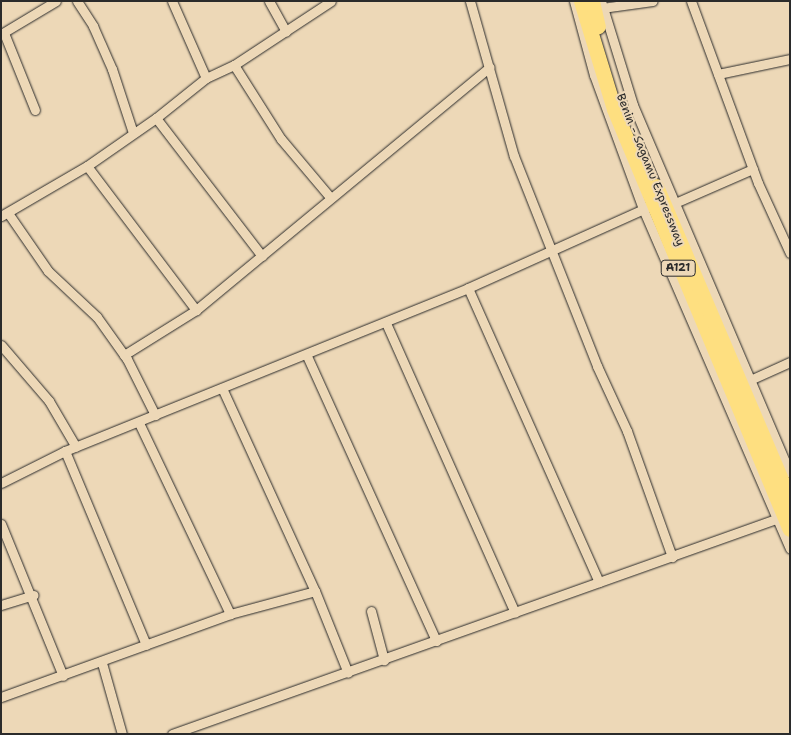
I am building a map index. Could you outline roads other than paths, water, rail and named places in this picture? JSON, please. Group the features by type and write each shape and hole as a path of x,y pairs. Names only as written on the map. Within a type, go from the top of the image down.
{"highway":[{"name":"A121","path":"581,1 626,126 648,207 790,529"},
{"name":"Benin - Sagamu Expressway","path":"598,4 611,74 626,126 790,500"}],"street":[{"path":"35,110 3,34 56,1"},
{"path":"77,1 93,26 112,69 133,132"},
{"path":"172,1 206,78"},
{"path":"269,1 286,32"},
{"path":"155,415 124,355 97,317 67,286 48,271 5,214 87,166 133,132 156,118 206,78 234,65 331,1"},
{"path":"470,1 514,156 550,250 627,431 672,557"},
{"path":"574,1 594,75 790,549"},
{"path":"652,1 598,4 633,105 790,472"},
{"path":"691,1 752,169 790,253"},
{"path":"718,74 790,58"},
{"path":"234,65 282,139 330,197"},
{"path":"124,355 196,310 330,197 490,67"},
{"path":"156,118 262,256"},
{"path":"87,166 196,310"},
{"path":"675,203 752,169"},
{"path":"1,484 66,451 386,323 648,207"},
{"path":"468,288 599,582"},
{"path":"386,323 515,613"},
{"path":"1,345 49,401 76,447"},
{"path":"307,356 436,641"},
{"path":"750,380 790,362"},
{"path":"222,388 315,591 348,673"},
{"path":"139,423 230,614"},
{"path":"66,451 146,645"},
{"path":"172,734 348,673 776,519"},
{"path":"1,524 32,595 63,676"},
{"path":"1,697 63,676 76,669 102,663 230,614 315,591"},
{"path":"1,606 32,595"},
{"path":"371,611 384,660"},
{"path":"102,663 122,734"}]}
